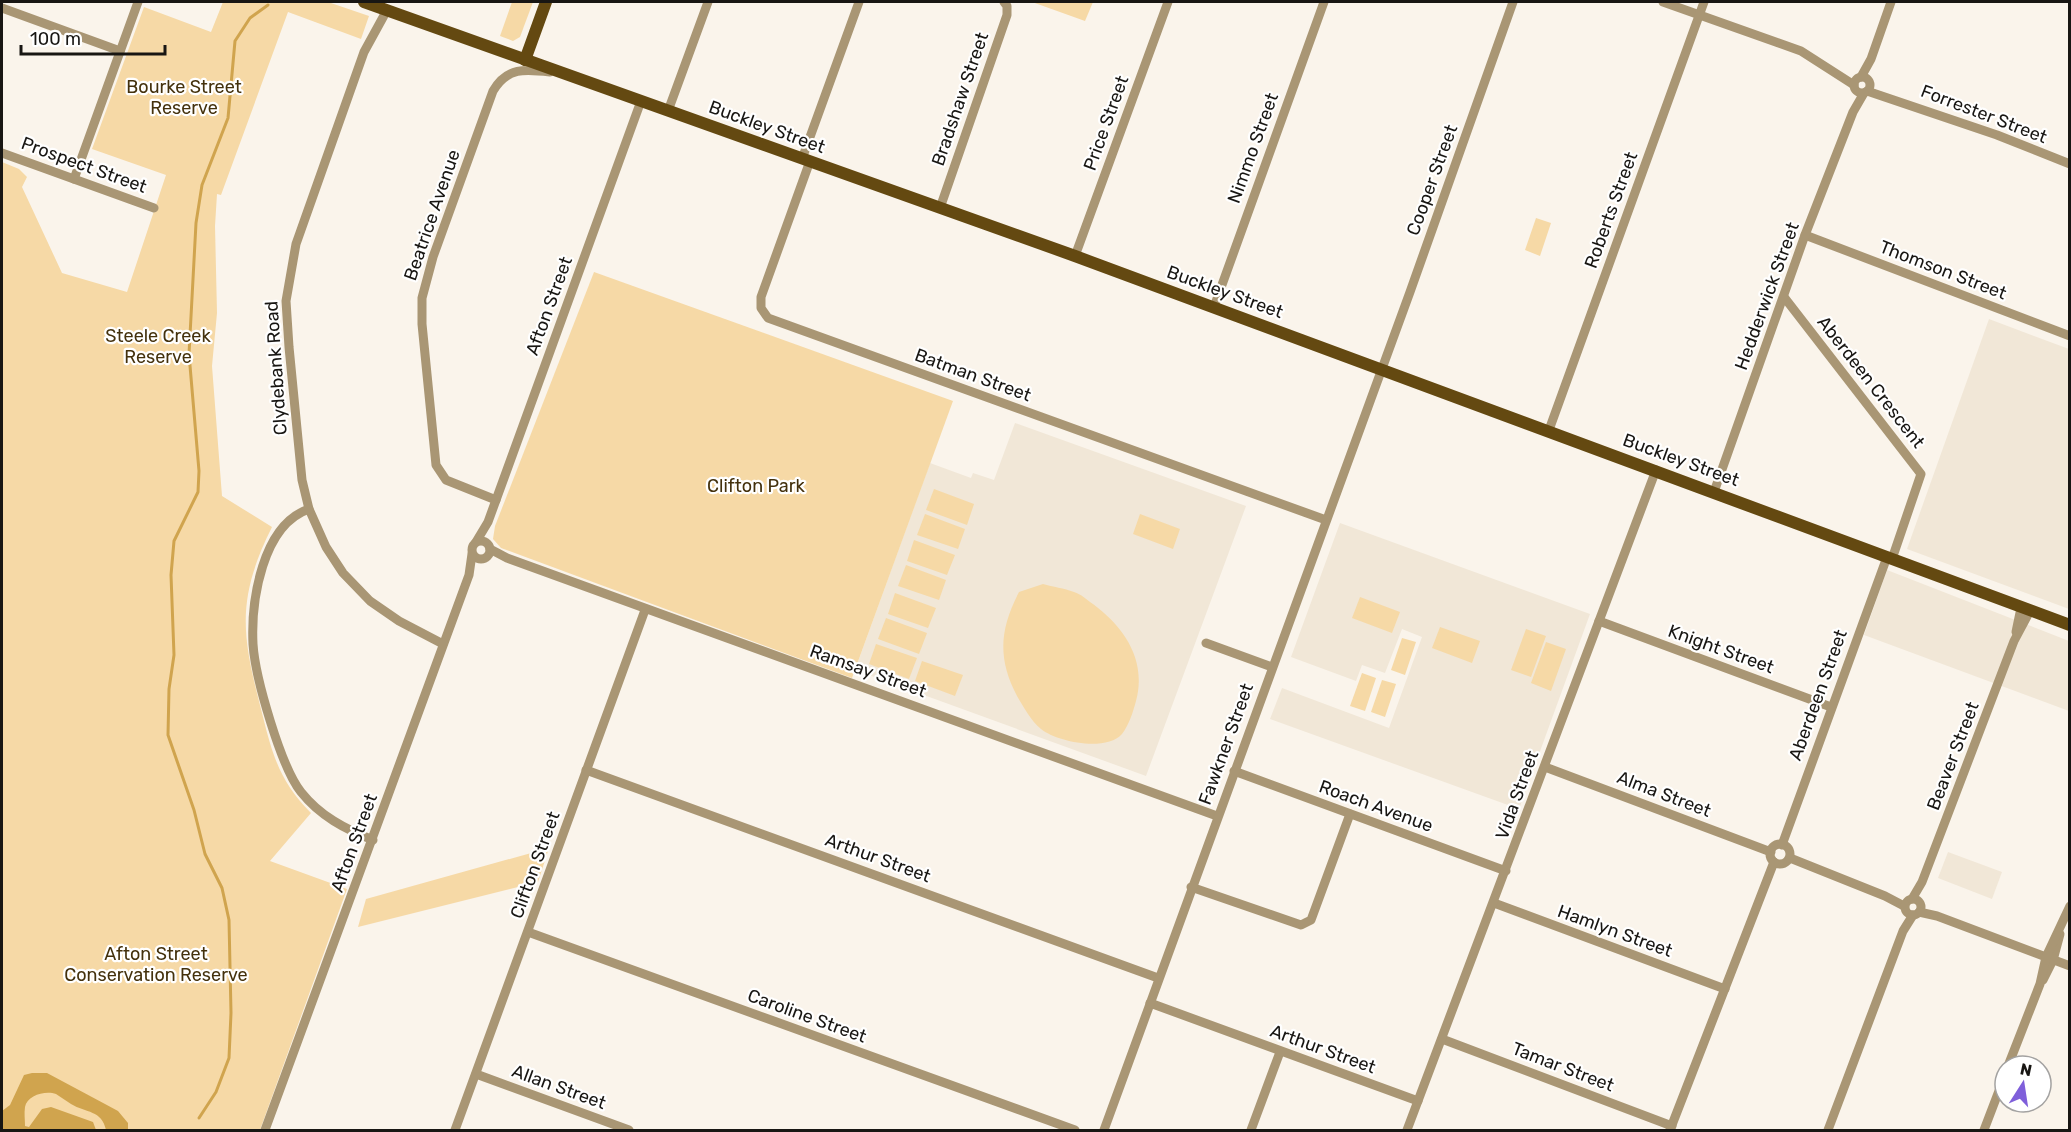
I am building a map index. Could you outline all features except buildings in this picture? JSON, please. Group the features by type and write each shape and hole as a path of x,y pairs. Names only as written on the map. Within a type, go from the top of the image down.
{"main road":[{"name":"Buckley Street","path":"364,2 1075,256 2070,625"},
{"path":"525,60 546,2"}],"street":[{"path":"74,179 138,2"},
{"path":"668,111 708,2"},
{"path":"806,160 860,2"},
{"name":"Bradshaw Street","path":"940,208 1007,15 1007,6 1004,2"},
{"name":"Price Street","path":"1075,256 1168,2"},
{"name":"Nimmo Street","path":"1214,307 1324,2"},
{"name":"Cooper Street","path":"1381,369 1513,2"},
{"name":"Forrester Street","path":"1663,2 1801,51 1838,73 1886,96 2070,164"},
{"name":"Roberts Street","path":"1549,430 1704,2"},
{"name":"Hedderwick Street","path":"1714,492 1891,2"},
{"path":"2,8 120,51"},
{"name":"Clydebank Road","path":"387,10 369,43 302,224 288,282 288,347 302,480 309,509 326,547 357,588 399,621 443,644"},
{"name":"Beatrice Avenue","path":"496,500 446,480 436,465 421,311 430,264 493,91 503,77 516,71 526,69 561,74"},
{"name":"Afton Street","path":"268,1128 443,644 469,575 484,550 488,522 641,101"},
{"name":"Prospect Street","path":"2,153 154,208"},
{"name":"Batman Street","path":"806,160 761,297 761,308 768,318 1326,520"},
{"name":"Thomson Street","path":"1805,235 2070,336"},
{"name":"Aberdeen Crescent","path":"1784,297 1921,474 1889,558"},
{"name":"Fawkner Street","path":"1104,1131 1191,886 1381,369"},
{"name":"Vida Street","path":"1407,1131 1656,470"},
{"path":"309,509 288,520 263,566 254,606 253,647 256,666 283,760 300,791 334,822 373,840"},
{"name":"Ramsay Street","path":"472,554 484,550 507,558 1217,816"},
{"name":"Afton Street","path":"469,575 472,554"},
{"name":"Aberdeen Street","path":"1782,845 1831,707 1889,558"},
{"name":"Beaver Street","path":"1828,1131 2026,609"},
{"name":"Clifton Street","path":"456,1131 645,610"},
{"name":"Knight Street","path":"1599,621 1831,707"},
{"path":"1206,643 1272,667"},
{"name":"Alma Street","path":"1545,767 1771,852"},
{"name":"Arthur Street","path":"586,770 1158,978"},
{"name":"Roach Avenue","path":"1234,771 1506,871"},
{"path":"1191,886 1301,925 1311,920 1350,814"},
{"path":"1671,1128 1774,862 1771,852 1775,846 1782,845 1789,849 1790,858"},
{"path":"1774,862 1783,864 1790,858"},
{"path":"1790,858 2070,966"},
{"name":"Hamlyn Street","path":"1494,903 1725,989"},
{"path":"2013,1054 2070,906"},
{"name":"Caroline Street","path":"528,932 1075,1131"},
{"name":"Arthur Street","path":"1150,1003 1418,1101"},
{"name":"Tamar Street","path":"1442,1039 1671,1128"},
{"path":"1251,1131 1280,1052"},
{"name":"Allan Street","path":"476,1074 629,1131"},
{"path":"1984,1131 1993,1107"}],"shaded area":[{"path":"1989,319 2069,349 2069,609 1907,549"},
{"path":"1015,423 1246,506 1146,776 855,670 930,463 971,478 973,473 994,480"},
{"path":"1340,523 1590,614 1519,809 1270,719 1282,688 1389,728 1422,637 1402,629 1385,673 1362,665 1356,681 1291,657"},
{"path":"1887,570 2069,641 2069,711 1864,635"},
{"path":"1948,852 2002,872 1992,899 1938,878"},
{"path":"47,1073 118,1111 128,1123 128,1130 106,1130 97,1115 71,1104 56,1094 47,1093 38,1094 26,1103 25,1126 29,1127 42,1109 51,1107 93,1122 96,1130 2,1130 2,1111 10,1105 24,1075"}],"green space":[{"name":"Afton Street Conservation Reserve","path":"223,2 328,2 369,16 361,39 288,12 221,195 217,194 215,226 217,313 212,366 222,496 272,527 260,554 247,600 247,643 256,690 275,757 292,791 311,813 270,861 347,889 260,1130 2,1130 2,162 19,169 27,177 22,187 62,273 127,292 166,175 92,149 144,7 211,32"},
{"path":"512,2 533,2 520,37 513,41 500,36"},
{"path":"1032,2 1093,2 1085,21"},
{"path":"1536,218 1551,223 1540,256 1525,250"},
{"name":"Clifton Park","path":"594,272 953,401 852,678 501,548 493,539 495,526"},
{"path":"934,489 974,504 967,525 926,510"},
{"path":"925,514 965,529 958,549 917,535"},
{"path":"1140,514 1180,529 1173,549 1133,534"},
{"path":"914,540 955,555 947,575 907,561"},
{"path":"906,565 946,580 939,600 898,586"},
{"path":"1043,584 1084,597 1114,623 1130,646 1135,658 1139,686 1129,723 1122,734 1115,739 1094,744 1069,741 1048,734 1037,726 1017,696 1006,669 1003,644 1005,631 1019,592"},
{"path":"895,593 936,608 928,628 888,614"},
{"path":"1360,597 1400,612 1392,633 1352,618"},
{"path":"886,618 927,633 919,654 878,639"},
{"path":"1440,627 1480,641 1472,663 1432,648"},
{"path":"1526,629 1546,636 1531,677 1511,670"},
{"path":"1402,638 1416,642 1405,675 1391,670"},
{"path":"1546,642 1566,649 1551,691 1531,683"},
{"path":"876,644 917,658 909,679 869,664"},
{"path":"922,661 963,675 955,696 915,681"},
{"path":"1362,673 1376,678 1365,711 1350,706"},
{"path":"1382,680 1396,684 1385,717 1371,712"},
{"path":"549,848 538,882 358,927 366,899"}],"waterway":[{"path":"199,1118 216,1092 229,1058 231,1013 229,920 222,888 205,854 194,810 168,735 169,689 174,655 171,575 174,541 198,492 199,471 189,354 196,223 202,185 228,118 235,41 250,18 268,5"}],"park label":[{"name":"Bourke Street Reserve","path":"184,97"},
{"name":"Steele Creek Reserve","path":"158,346"}]}
